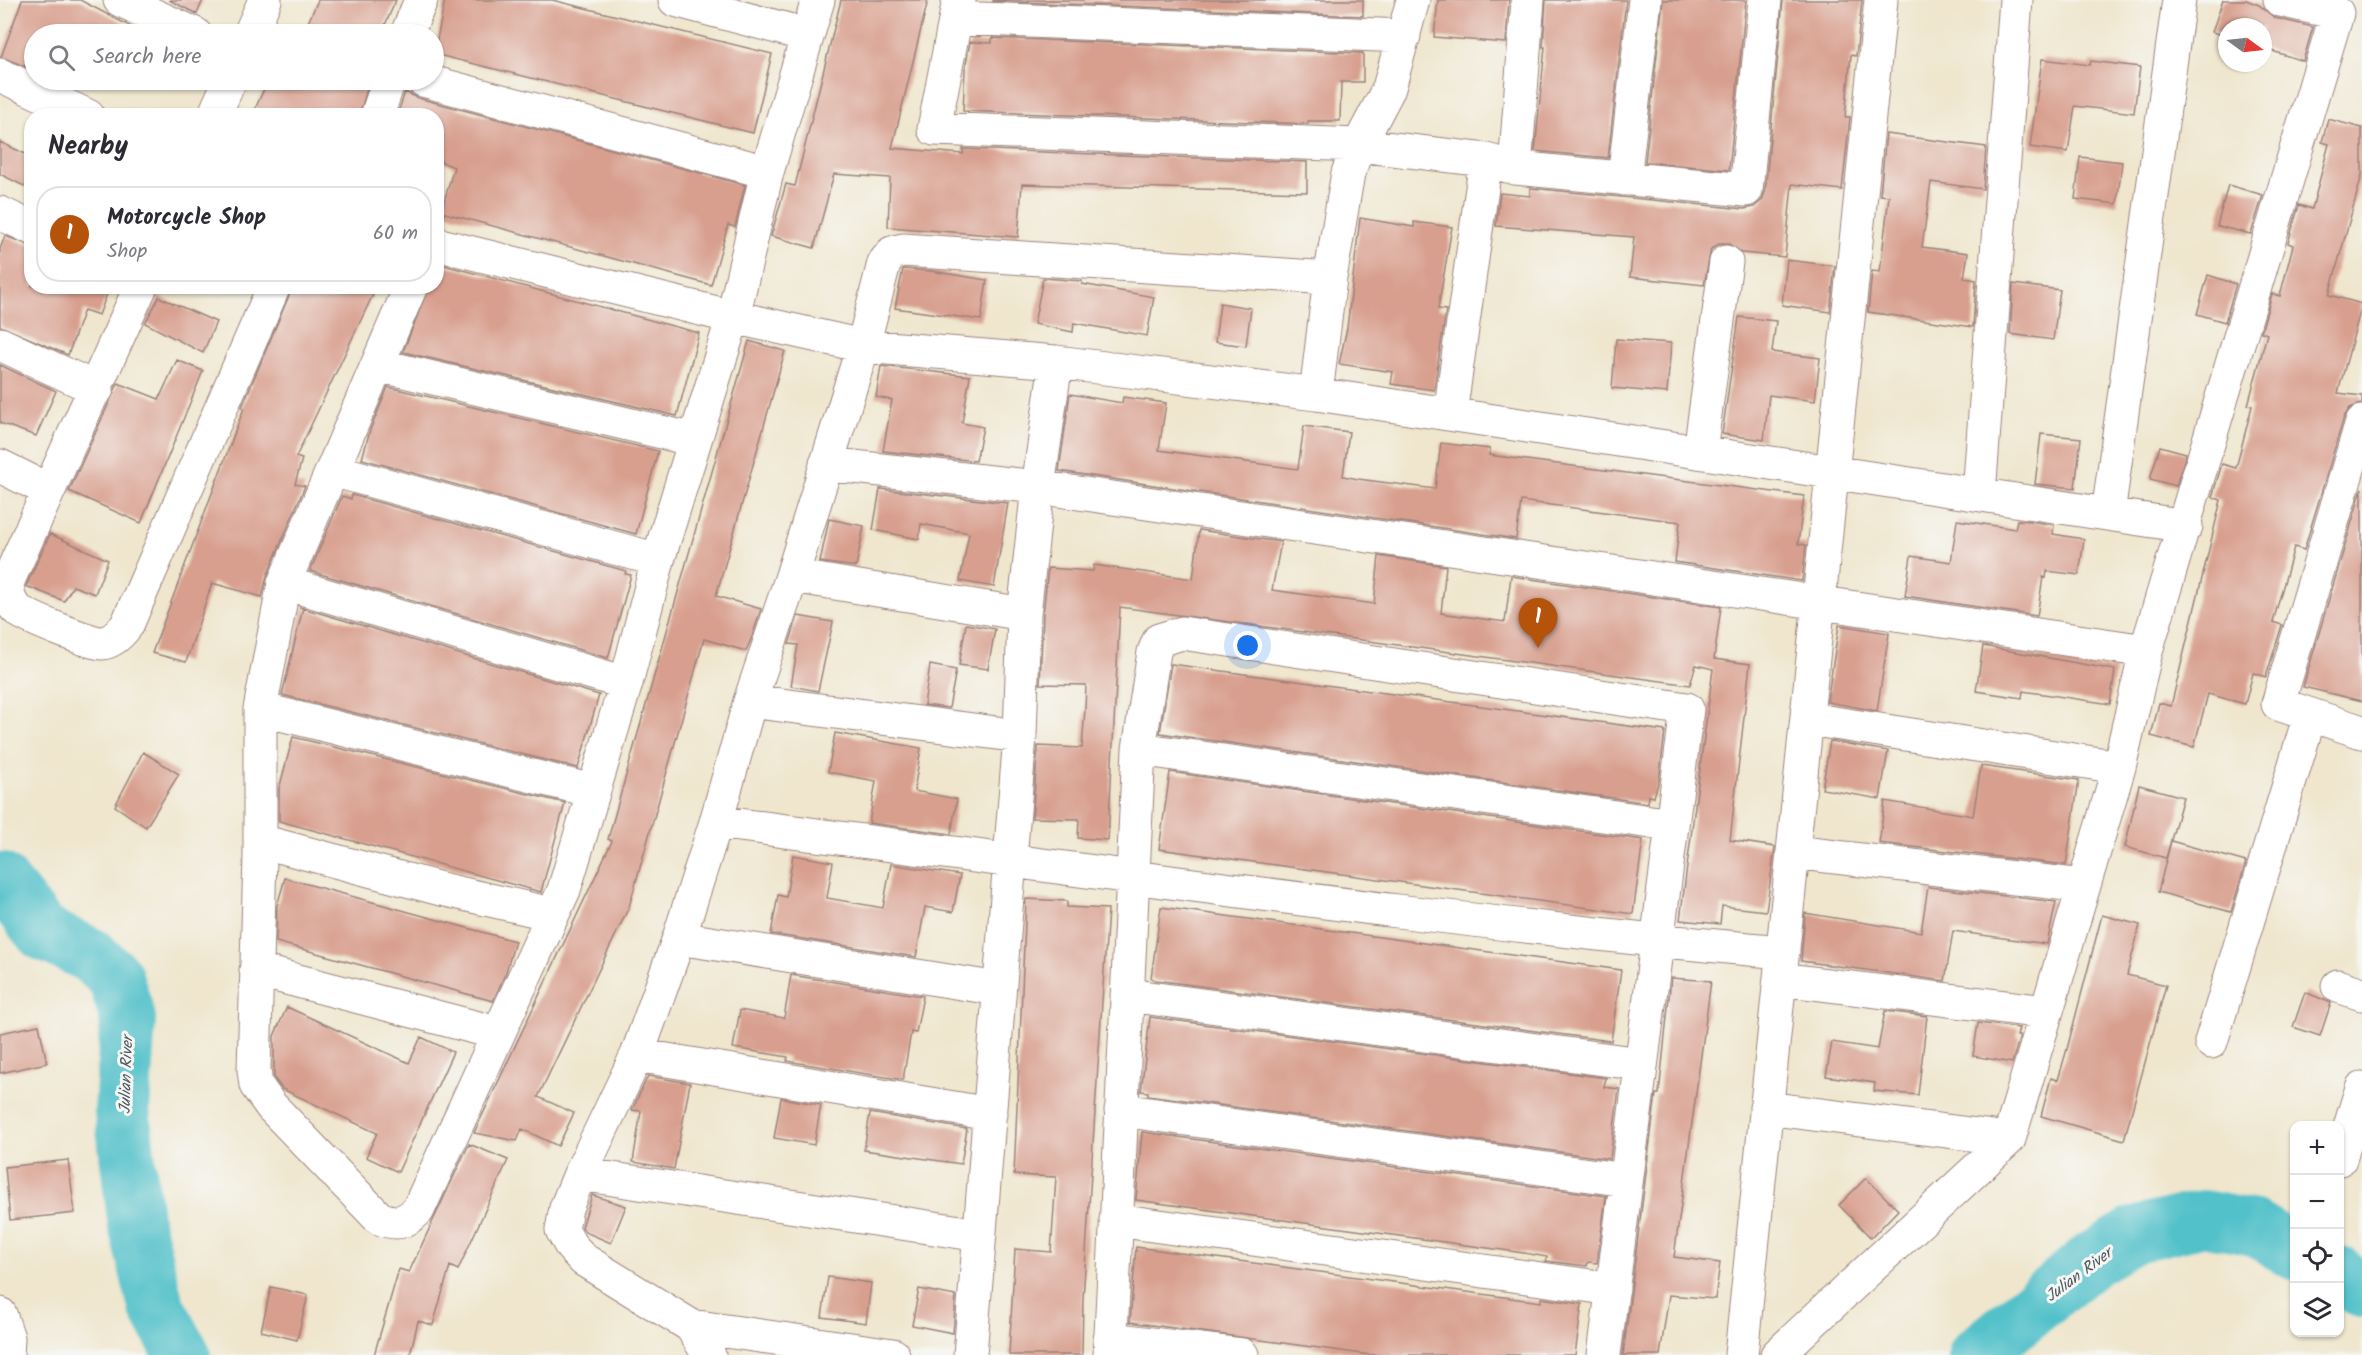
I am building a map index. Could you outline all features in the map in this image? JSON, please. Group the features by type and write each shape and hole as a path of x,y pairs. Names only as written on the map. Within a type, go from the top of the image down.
{"street":[{"path":"120,0 173,24"},
{"path":"254,24 265,0"},
{"path":"411,24 421,0"},
{"path":"675,0 807,35"},
{"path":"408,294 284,583 260,710 260,841 254,1070 256,1085 271,1106 380,1218 395,1224 408,1220 418,1210 564,890 626,682 658,560 734,317 767,172 818,0"},
{"path":"1316,394 1330,278 1348,173 1359,146 1389,88 1413,0"},
{"path":"1450,414 1501,164 1528,0"},
{"path":"1624,179 1645,0"},
{"path":"1404,36 958,9 934,129 1359,146 1624,179 1746,190 1765,0"},
{"path":"1741,1355 1881,0"},
{"path":"1978,494 2016,0"},
{"path":"2108,514 2179,0"},
{"path":"1776,1355 2008,1139 2119,767 2146,651 2186,526 2337,13 2280,0"},
{"path":"0,75 24,86"},
{"path":"444,86 767,172"},
{"path":"32,90 71,108"},
{"path":"218,108 226,90"},
{"path":"380,108 386,90"},
{"path":"0,213 24,224"},
{"path":"444,246 863,346 1056,362 1316,394 2186,526"},
{"path":"893,1355 691,1326 584,1260 571,1246 562,1230 566,1208 580,1174 637,1055 679,938 716,822 750,701 792,576 863,346 884,263 892,253 903,250 1330,278"},
{"path":"1700,451 1726,262"},
{"path":"138,294 7,583 8,597 19,611 89,641 103,644 119,635 127,625 271,294"},
{"path":"0,344 96,389"},
{"path":"970,1355 1020,736 1024,614 1038,487 1056,362"},
{"path":"378,364 695,440"},
{"path":"2362,422 2278,704 2362,732"},
{"path":"826,464 1038,487 2146,651"},
{"path":"0,466 48,490"},
{"path":"332,470 658,560"},
{"path":"792,576 1024,614"},
{"path":"284,583 626,682"},
{"path":"1242,1355 1110,1347 1139,749 1154,652 1159,640 1182,633 1687,709 1604,1355"},
{"path":"750,701 1020,736"},
{"path":"260,710 593,791"},
{"path":"2211,1042 2310,715"},
{"path":"1808,719 2119,767"},
{"path":"1139,749 1672,825"},
{"path":"716,822 1132,878 1657,941 1781,966 2045,1012"},
{"path":"260,841 441,889 552,914"},
{"path":"1793,852 2083,886"},
{"path":"679,938 999,989"},
{"path":"256,970 497,1033"},
{"path":"1127,995 1641,1064"},
{"path":"637,1055 990,1114"},
{"path":"2344,1146 2362,1088"},
{"path":"1766,1108 2008,1139"},
{"path":"1121,1110 1626,1180"},
{"path":"580,1174 980,1235"},
{"path":"1116,1220 1612,1289"},
{"path":"0,1314 8,1338 7,1355"},
{"path":"691,1326 709,1355"}],"building":[{"path":"22,0 80,0 126,24 24,24 24,66 1,57"},
{"path":"169,0 203,0 197,14"},
{"path":"318,0 396,0 385,24 307,24"},
{"path":"445,0 552,0 772,54 753,133 444,56 444,24 440,24"},
{"path":"841,0 928,0 892,148 963,154 963,149 1307,162 1307,192 1022,184 1018,237 888,227 890,178 834,174 814,248 771,236 786,184 795,186"},
{"path":"1363,0 1363,16 993,1"},
{"path":"1438,0 1509,0 1506,43 1434,37"},
{"path":"1546,0 1626,0 1608,158 1535,151 1545,47 1543,47"},
{"path":"1663,0 1746,0 1729,170 1645,162"},
{"path":"1783,0 1862,0 1856,56 1851,55 1845,117 1850,117 1842,190 1792,184 1785,257 1742,253 1729,244 1719,244 1711,249 1704,285 1630,277 1634,237 1496,226 1500,193 1530,196 1530,188 1744,209 1754,207 1762,200 1765,192"},
{"path":"2223,0 2246,0 2259,5 2275,18 2313,27 2303,61 2272,51 2272,18 2218,18 2218,34 2212,32"},
{"path":"992,38 1363,53 1363,82 1341,82 1340,121 1308,121 1308,124 963,111 965,69 970,42 992,43"},
{"path":"2042,59 2090,65 2091,61 2140,67 2134,113 2075,106 2068,152 2030,147"},
{"path":"264,90 367,90 361,108 256,108"},
{"path":"405,92 418,98 745,185 735,227 728,225 711,285 444,213 444,202 454,167 444,163 444,108 400,108"},
{"path":"2328,119 2362,128 2362,175 2329,295 2362,304 2338,393 2362,396 2362,404 2350,408 2344,417 2304,550 2294,547 2273,622 2282,625 2266,677 2253,673 2245,704 2208,694 2194,747 2151,736 2159,703 2171,706 2221,500 2212,497 2222,464 2236,468 2252,406 2248,405 2267,334 2261,332 2272,294 2280,296 2293,245 2288,243 2299,205 2312,209 2329,144 2322,142"},
{"path":"1886,134 1986,147 1983,189 1931,182 1922,247 1968,253 1964,278 1976,280 1973,327 1868,312 1872,271 1880,272 1889,196 1880,195"},
{"path":"0,142 24,153 24,186 0,174"},
{"path":"2080,157 2122,162 2117,204 2075,199"},
{"path":"2228,185 2263,195 2251,234 2217,226"},
{"path":"1360,218 1414,227 1414,222 1452,227 1438,309 1446,310 1434,390 1391,384 1393,372 1339,364 1347,328"},
{"path":"5,236 24,243 24,294 107,294 99,315 84,310 68,355 0,326 0,249"},
{"path":"1787,260 1835,266 1830,312 1782,305"},
{"path":"444,265 699,333 677,416 403,352 426,294 444,294"},
{"path":"903,269 987,280 981,320 895,308"},
{"path":"2208,275 2236,284 2225,322 2197,314"},
{"path":"1043,278 1082,281 1082,284 1154,297 1147,336 1074,323 1073,332 1034,324"},
{"path":"2013,284 2060,290 2053,340 2010,334"},
{"path":"290,294 373,294 296,457 302,459 295,484 305,486 267,576 262,597 212,583 186,662 152,653 244,408 242,407"},
{"path":"159,297 216,322 203,353 145,323"},
{"path":"1220,303 1251,308 1246,346 1215,342"},
{"path":"1739,317 1776,321 1772,352 1820,358 1815,401 1769,395 1764,440 1722,434"},
{"path":"1616,339 1671,343 1667,393 1612,388"},
{"path":"749,341 785,351 716,596 761,609 752,637 746,651 704,639 629,907 538,1097 574,1113 558,1146 522,1129 517,1141 474,1133 612,841 608,839"},
{"path":"177,360 203,371 141,523 69,491 118,383 159,399"},
{"path":"0,365 56,391 36,436 0,423"},
{"path":"881,366 970,376 962,423 983,427 976,461 883,451 892,400 876,397"},
{"path":"388,387 658,451 636,534 362,459 370,430"},
{"path":"1070,394 1122,403 1123,397 1166,403 1159,450 1298,469 1304,426 1349,432 1343,476 1358,479 1435,489 1441,443 1490,449 1489,455 1804,496 1798,544 1806,545 1802,581 1675,562 1680,522 1521,501 1516,539 1059,471"},
{"path":"2041,434 2081,438 2075,488 2035,484"},
{"path":"2160,446 2186,453 2176,486 2150,479"},
{"path":"2362,488 2362,701 2303,687"},
{"path":"880,489 1008,503 994,587 960,581 969,533 921,524 919,539 873,530"},
{"path":"352,495 626,571 625,574 631,575 608,658 310,571 342,496 351,499"},
{"path":"829,519 864,526 856,567 820,562"},
{"path":"1957,520 2015,529 2017,520 2054,525 2053,534 2084,539 2079,575 2047,571 2046,578 2043,577 2037,616 1905,596 1911,556 1951,562"},
{"path":"1199,530 1281,542 1272,590 1374,604 1379,556 1446,566 1441,613 1505,622 1511,576 1721,607 1714,659 1750,664 1730,840 1775,847 1766,911 1722,906 1720,924 1680,920 1713,669 1696,665 1690,685 1120,607 1108,840 1078,838 1079,819 1032,818 1038,746 1082,748 1085,709 1086,685 1040,684 1048,568 1093,571 1094,565 1193,579"},
{"path":"50,534 108,560 95,594 73,586 64,601 26,586"},
{"path":"303,608 599,695 578,768 282,695"},
{"path":"798,616 833,622 818,691 791,686 798,645 789,644"},
{"path":"966,624 995,629 988,669 959,665"},
{"path":"1839,625 1889,633 1877,711 1827,702"},
{"path":"1983,646 2115,670 2110,704 2023,691 2022,698 1976,691"},
{"path":"1171,664 1665,731 1659,780 1654,797 1649,796 1648,803 1160,733"},
{"path":"930,665 956,670 949,708 924,705"},
{"path":"835,733 921,748 914,791 957,799 951,834 869,823 876,781 828,772"},
{"path":"293,737 565,803 541,892 279,821 279,789"},
{"path":"1830,741 1888,751 1880,799 1822,789"},
{"path":"143,752 179,774 146,827 115,806"},
{"path":"1981,766 2079,780 2066,865 1879,843 1885,801 1973,816"},
{"path":"1170,772 1643,840 1633,914 1159,849"},
{"path":"2139,785 2183,797 2166,858 2125,847"},
{"path":"2171,841 2246,862 2231,912 2158,892"},
{"path":"793,855 833,862 827,898 883,908 891,864 960,875 953,912 925,907 916,957 771,934 778,895 786,897"},
{"path":"285,878 515,941 506,972 493,1001 276,942 277,906"},
{"path":"1928,887 2056,902 2047,944 1953,931 1945,981 1801,961 1805,913 1921,932"},
{"path":"1026,899 1067,901 1067,907 1108,909 1083,1299 1082,1355 1009,1355 1015,1249 1051,1252 1056,1177 1014,1175"},
{"path":"1161,907 1621,970 1611,1041 1155,980 1151,978"},
{"path":"2102,915 2140,925 2127,975 2166,985 2124,1140 2041,1116 2051,1078 2058,1080"},
{"path":"791,975 923,996 916,1033 911,1032 903,1080 787,1061 788,1057 733,1048 740,1010 784,1018"},
{"path":"1671,978 1711,981 1674,1257 1720,1263 1715,1299 1669,1295 1660,1355 1623,1355 1656,1094 1659,1094"},
{"path":"2305,992 2331,1003 2320,1036 2293,1027"},
{"path":"287,1007 409,1063 421,1037 453,1052 398,1172 366,1157 377,1133 282,1089 274,1078 274,1036"},
{"path":"1885,1011 1927,1016 1918,1095 1874,1091 1875,1083 1826,1076 1832,1042 1878,1049"},
{"path":"1150,1017 1606,1078 1604,1087 1619,1089 1610,1159 1148,1095 1148,1092 1141,1091"},
{"path":"1978,1023 2019,1028 2017,1036 2020,1036 2012,1063 1973,1056"},
{"path":"39,1025 47,1063 0,1073 0,1033"},
{"path":"648,1076 690,1083 674,1169 633,1162 641,1111 632,1110"},
{"path":"781,1098 821,1105 814,1145 774,1138"},
{"path":"870,1113 967,1129 961,1164 864,1150"},
{"path":"1142,1132 1606,1196 1597,1263 1588,1262 1587,1266 1546,1261 1547,1257 1524,1253 1136,1200"},
{"path":"469,1144 508,1160 458,1270 450,1266 433,1325 418,1321 410,1355 374,1355 399,1269 409,1272"},
{"path":"68,1160 75,1213 10,1220 5,1167"},
{"path":"1866,1178 1898,1210 1871,1238 1839,1205"},
{"path":"592,1195 626,1206 611,1243 585,1232 582,1227"},
{"path":"1136,1247 1541,1302 1541,1298 1582,1304 1575,1355 1370,1355 1130,1322"},
{"path":"828,1277 871,1283 866,1323 822,1317"},
{"path":"271,1287 308,1295 297,1340 261,1331"},
{"path":"919,1289 956,1296 953,1333 912,1325"}],"waterway":[{"name":"Julian River","path":"0,880 43,933 90,955 115,977 128,1019 122,1111 135,1220 156,1306 183,1355"},
{"name":"Julian River","path":"1976,1355 2091,1260 2134,1235 2203,1218 2254,1228 2290,1250"},
{"name":"Julian River","path":"2344,1278 2362,1290"}],"place":[{"name":"Motorcycle Shop","path":"1538,648"}]}
